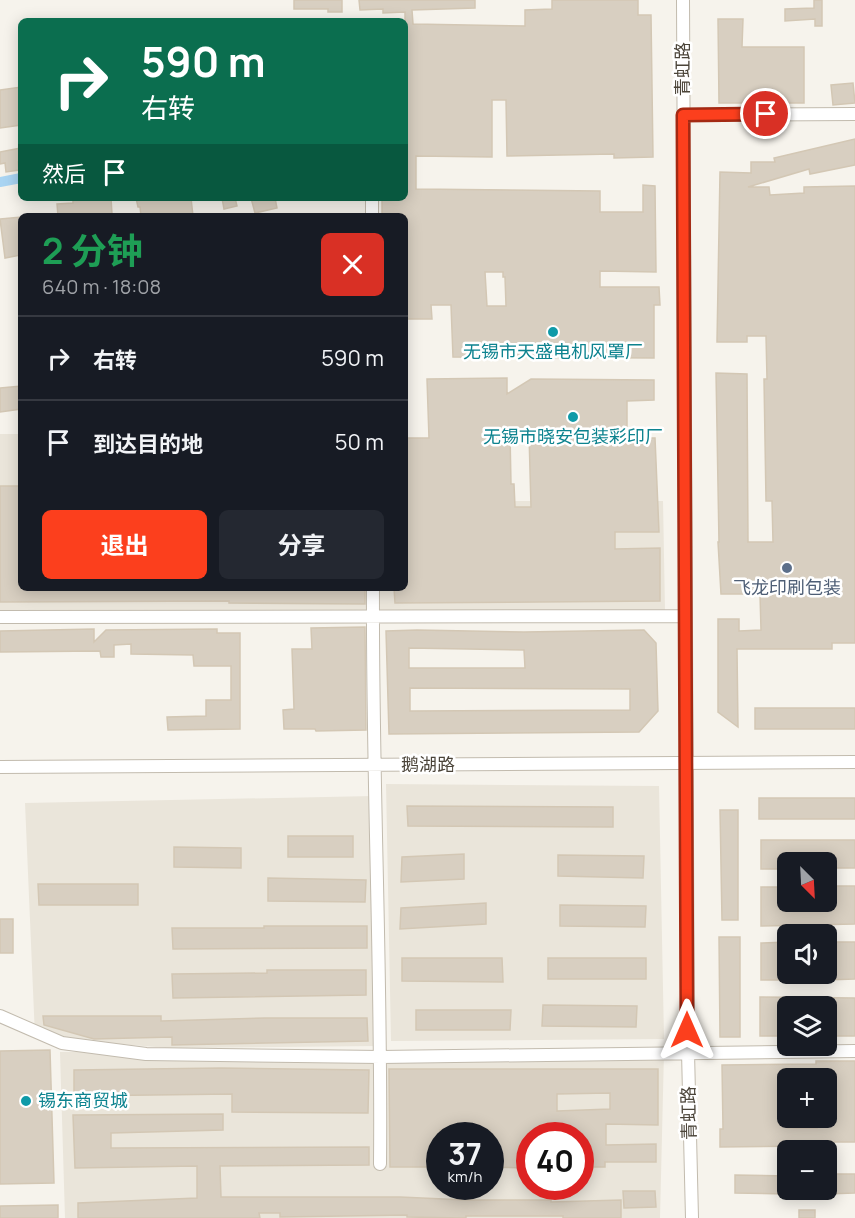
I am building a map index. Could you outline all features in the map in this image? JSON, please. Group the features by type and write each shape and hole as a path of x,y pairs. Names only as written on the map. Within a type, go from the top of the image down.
{"street":[{"name":"青虹路","path":"682,0 688,1052 692,1218"},
{"path":"683,115 855,114"},
{"path":"373,591 381,1057 380,1164"},
{"path":"0,617 686,616"},
{"name":"鹅湖路","path":"0,766 855,762"},
{"path":"0,1016 62,1042 146,1054 381,1057 855,1051"}],"shaded area":[{"path":"0,434 18,434 18,591 408,591 408,501 663,501 665,610 0,613"},
{"path":"386,784 659,786 664,1039 391,1041"},
{"path":"373,796 377,1046 168,1048 35,1037 25,803"},
{"path":"60,1052 664,1052 660,1218 65,1218"}],"building":[{"path":"294,0 342,0 342,12 328,12 328,9 294,9"},
{"path":"359,0 475,0 475,8 412,10 413,24 525,26 525,10 552,9 552,0 638,0 638,15 651,15 653,157 614,158 614,154 507,156 506,100 492,100 492,157 416,156 416,189 600,191 600,212 643,212 643,185 655,186 656,272 600,271 600,287 659,287 660,305 654,305 654,358 453,357 451,305 431,305 432,319 408,319 408,213 382,213 382,201 408,201 408,18 405,18 405,12 383,13 383,9 360,10","holes":["485,272 503,272 503,277 505,277 506,306 487,306"]},
{"path":"814,0 822,0 822,26 815,26 815,19 785,21 785,9 814,8"},
{"path":"718,19 743,19 742,47 804,47 804,103 719,103"},
{"path":"853,83 855,103 833,105 831,85"},
{"path":"18,87 18,125 0,128 0,90"},
{"path":"855,139 855,165 810,174 809,169 748,187 769,187 770,195 804,193 804,187 855,186 855,643 832,643 832,649 737,649 738,727 718,712 718,619 739,619 739,631 761,630 760,594 721,594 718,542 716,373 747,374 748,542 773,542 772,501 766,501 764,379 767,379 766,336 747,336 747,342 717,342 720,172 751,173 751,162 775,162 774,158"},
{"path":"18,149 18,170 6,172 5,163 0,164 0,152"},
{"path":"73,201 111,201 112,213 58,213 57,204 73,203"},
{"path":"137,201 191,201 193,213 141,213 140,207"},
{"path":"223,201 236,201 237,206 224,209"},
{"path":"252,201 276,201 277,208 255,213"},
{"path":"18,217 18,256 5,258 0,219"},
{"path":"507,378 507,394 531,379 654,380 654,400 627,401 627,438 655,438 659,532 615,532 615,549 660,548 660,601 395,603 394,591 408,591 408,438 429,438 427,379","holes":["510,434 529,434 531,507 515,507 514,484 511,484"]},
{"path":"18,386 18,409 0,412 0,388"},
{"path":"0,486 18,486 18,591 365,591 365,604 229,603 229,601 0,602"},
{"path":"365,627 366,730 284,729 283,710 294,709 292,649 312,649 311,628"},
{"path":"94,629 94,642 106,630 217,629 217,633 240,633 240,729 168,730 167,717 206,716 206,700 231,700 231,666 194,666 193,655 131,654 131,644 114,645 114,657 101,657 100,651 0,652 0,631"},
{"path":"644,630 656,643 658,711 639,732 389,734 386,631","holes":["409,648 524,650 525,668 409,668","410,688 630,689 630,710 410,711"]},
{"path":"755,708 855,708 855,729 755,729"},
{"path":"759,798 855,798 855,819 759,819"},
{"path":"407,806 613,807 613,827 408,826"},
{"path":"720,810 738,810 738,920 722,920"},
{"path":"288,836 353,836 353,857 288,857"},
{"path":"761,840 855,840 855,868 837,868 837,852 777,852 777,869 761,869"},
{"path":"174,847 241,848 241,868 174,867"},
{"path":"464,854 464,879 401,882 402,857"},
{"path":"558,855 644,856 643,878 558,876"},
{"path":"268,878 366,880 365,902 268,901"},
{"path":"38,884 138,884 138,905 39,905"},
{"path":"837,886 855,886 855,924 761,926 761,887 777,887 777,912 837,912"},
{"path":"486,903 486,924 400,929 401,908"},
{"path":"560,905 646,906 645,927 560,926"},
{"path":"0,919 13,919 13,953 0,953"},
{"path":"264,926 367,926 367,948 173,949 172,928 264,928"},
{"path":"719,937 740,937 740,1037 720,1037"},
{"path":"777,942 777,980 761,980 761,943"},
{"path":"837,942 855,942 855,979 837,980"},
{"path":"402,958 502,958 503,982 402,981"},
{"path":"548,958 646,958 646,979 548,979"},
{"path":"267,970 366,970 366,995 173,998 172,974 267,973"},
{"path":"760,997 777,997 777,1036 760,1036"},
{"path":"837,998 855,998 855,1036 837,1036"},
{"path":"543,1005 637,1006 636,1027 542,1026"},
{"path":"416,1010 511,1010 510,1030 416,1030"},
{"path":"43,1016 161,1016 161,1021 367,1018 368,1041 172,1045 172,1037 94,1039 44,1025"},
{"name":"锡东商贸城","path":"50,1050 54,1183 0,1184 0,1051"},
{"path":"816,1061 855,1061 855,1142 777,1140 777,1146 720,1147 720,1129 723,1129 722,1065 816,1064"},
{"path":"221,1068 369,1070 368,1113 232,1112 232,1094 74,1096 74,1070"},
{"path":"389,1069 658,1069 658,1125 606,1124 606,1145 656,1144 656,1162 605,1162 605,1167 594,1167 594,1122 516,1122 516,1168 504,1167 504,1122 426,1122 426,1167 390,1167","holes":["610,1093 610,1109 557,1111 557,1094"]},
{"path":"223,1114 223,1130 111,1133 111,1148 369,1147 369,1165 220,1166 221,1197 400,1197 426,1198 426,1200 551,1200 551,1202 621,1200 621,1218 466,1216 466,1218 461,1218 407,1217 407,1215 280,1217 280,1213 259,1213 260,1218 78,1218 78,1203 197,1198 197,1166 75,1168 73,1115"},
{"path":"837,1174 855,1174 855,1193 837,1194"},
{"path":"735,1175 777,1176 777,1194 735,1193"},
{"path":"623,1191 655,1191 656,1207 624,1208"},
{"path":"58,1205 58,1218 0,1218 0,1206"},
{"path":"799,1210 815,1210 815,1218 799,1218"}],"waterway":[{"path":"0,182 18,179"}],"place":[{"name":"无锡市天盛电机风罩厂","path":"553,332"},
{"name":"无锡市晓安包装彩印厂","path":"573,417"},
{"name":"飞龙印刷包装","path":"787,568"},
{"name":"锡东商贸城","path":"26,1101"}],"route":[{"path":"687,1030 683,115 766,114"}]}
